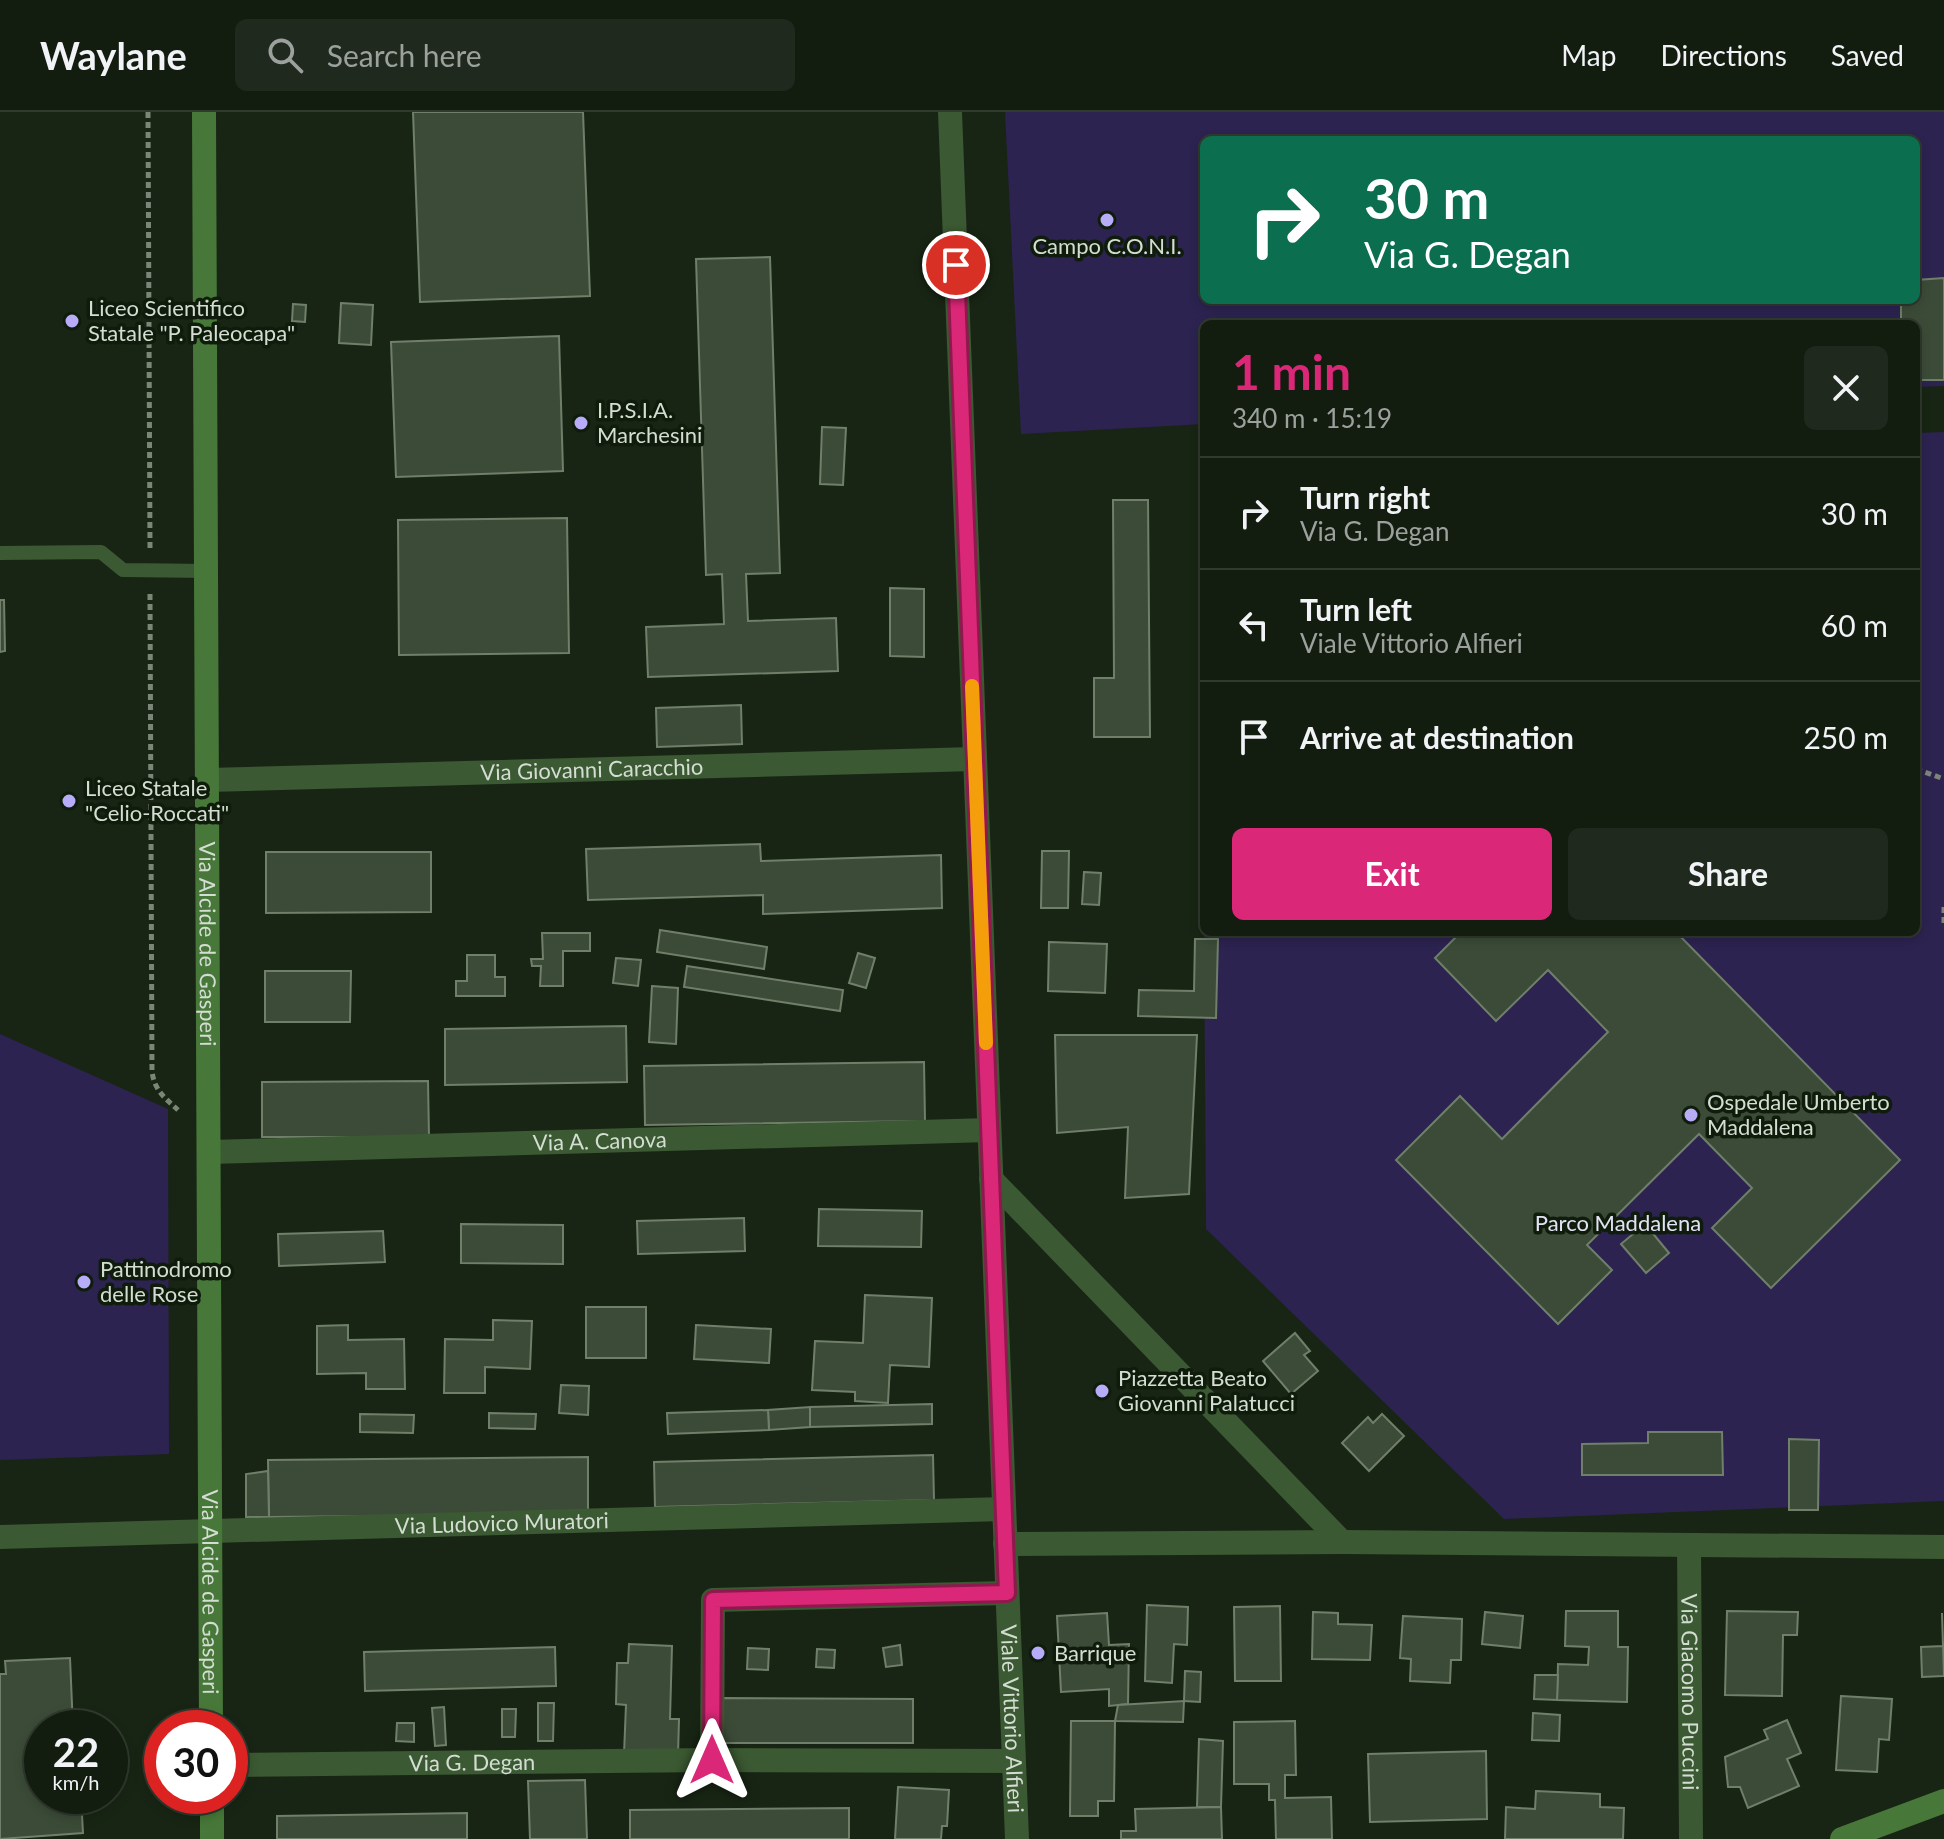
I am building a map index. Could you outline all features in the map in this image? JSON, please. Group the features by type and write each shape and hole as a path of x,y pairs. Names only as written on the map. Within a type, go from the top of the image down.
{"street":[{"name":"Via Alcide de Gasperi","path":"204,112 211,1710"},
{"name":"Viale Vittorio Alfieri","path":"950,112 1017,1839"},
{"name":"Via Giovanni Caracchio","path":"208,780 975,759"},
{"name":"Via A. Canova","path":"210,1152 989,1130"},
{"path":"991,1179 1342,1542"},
{"name":"Via Ludovico Muratori","path":"0,1537 1004,1509"},
{"path":"1005,1544 1342,1542 1944,1547"},
{"name":"Via Giacomo Puccini","path":"1689,1546 1691,1839"},
{"path":"712,1760 713,1600 1007,1593"},
{"name":"Via G. Degan","path":"248,1765 712,1760 1013,1761"},
{"path":"1842,1839 1944,1801"},
{"path":"212,1814 212,1839"}],"lane":[{"path":"0,553 101,552 123,570 207,571"}],"path":[{"path":"148,112 152,1072 154,1086 159,1093 185,1118"},
{"path":"1920,770 1944,779"},
{"path":"1944,907 1944,927"}],"green space":[{"name":"Campo C.O.N.I.","path":"1005,112 1944,112 1944,386 1920,387 1920,320 1200,320 1200,424 1021,434"},
{"name":"Parco Maddalena","path":"1944,432 1944,1501 1504,1519 1206,1229 1204,936 1920,936 1920,433"},
{"name":"Pattinodromo delle Rose","path":"0,1034 168,1109 169,1454 0,1460"}],"building":[{"path":"413,112 583,112 590,296 420,302"},
{"path":"770,257 780,573 746,574 748,621 836,618 838,671 648,677 646,627 724,624 722,574 706,575 696,259"},
{"path":"1944,278 1944,380 1920,380 1920,320 1901,320 1901,304 1920,304 1920,280"},
{"path":"341,303 373,305 371,345 339,343"},
{"path":"293,304 306,305 305,322 292,321"},
{"path":"559,336 563,471 396,477 391,342"},
{"path":"822,427 846,428 843,485 820,484"},
{"path":"1113,500 1148,500 1150,737 1094,737 1094,678 1114,678"},
{"path":"567,518 569,653 399,655 398,520"},
{"path":"890,588 924,589 924,657 890,656"},
{"path":"0,600 4,600 5,651 0,652"},
{"path":"741,705 742,744 657,747 656,708"},
{"path":"760,844 761,861 941,855 942,908 763,914 763,895 588,900 586,849"},
{"path":"1042,851 1069,851 1068,908 1041,908"},
{"path":"266,852 431,852 431,912 266,913"},
{"path":"1084,872 1101,873 1099,905 1082,904"},
{"path":"660,930 767,947 764,969 657,952"},
{"path":"542,933 590,933 590,951 563,951 563,986 540,986 541,966 532,966 531,959 543,959"},
{"name":"Ospedale Umberto Maddalena","path":"1457,936 1680,936 1900,1160 1771,1288 1712,1228 1752,1188 1699,1134 1587,1245 1612,1270 1558,1324 1396,1160 1460,1096 1502,1139 1608,1032 1548,970 1496,1021 1435,958"},
{"path":"1195,939 1218,939 1216,1018 1138,1016 1139,990 1194,991"},
{"path":"1049,942 1107,944 1105,993 1048,991"},
{"path":"858,953 875,958 866,988 849,983"},
{"path":"467,955 495,955 495,977 505,977 505,996 456,996 456,981 467,981"},
{"path":"616,958 641,960 638,986 613,983"},
{"path":"687,966 843,990 840,1011 684,987"},
{"path":"265,971 351,971 350,1022 265,1022"},
{"path":"652,986 678,988 676,1044 649,1042"},
{"path":"626,1026 627,1082 445,1085 445,1029"},
{"path":"1055,1035 1197,1035 1189,1194 1125,1198 1128,1127 1057,1133"},
{"path":"924,1062 925,1121 645,1125 644,1066"},
{"path":"428,1081 429,1137 262,1137 262,1082"},
{"path":"819,1209 922,1211 921,1247 818,1246"},
{"path":"744,1218 745,1251 638,1254 637,1221"},
{"path":"461,1224 563,1225 563,1264 461,1263"},
{"path":"1645,1224 1669,1253 1646,1273 1621,1244"},
{"path":"383,1231 385,1262 279,1266 278,1234"},
{"path":"865,1295 932,1298 929,1367 890,1365 888,1403 855,1401 855,1392 812,1390 815,1341 863,1343"},
{"path":"586,1307 646,1307 646,1358 586,1358"},
{"path":"493,1320 532,1321 530,1369 485,1367 485,1393 444,1393 445,1339 493,1340"},
{"path":"348,1325 348,1340 404,1339 405,1389 366,1389 366,1373 317,1374 317,1326"},
{"path":"696,1325 771,1329 769,1363 694,1359"},
{"path":"1295,1333 1310,1351 1304,1355 1318,1371 1291,1394 1263,1361"},
{"path":"561,1385 589,1386 588,1415 559,1413"},
{"path":"932,1404 932,1424 810,1427 810,1407"},
{"path":"810,1407 810,1427 769,1430 768,1410"},
{"path":"768,1410 769,1430 668,1434 667,1413"},
{"path":"489,1413 536,1414 535,1429 489,1428"},
{"path":"360,1414 414,1415 413,1433 360,1432"},
{"path":"1382,1414 1404,1436 1369,1471 1342,1443 1368,1417 1373,1423"},
{"path":"1648,1432 1722,1432 1723,1475 1582,1475 1582,1444 1648,1443"},
{"path":"1789,1439 1819,1440 1818,1510 1789,1510"},
{"path":"933,1455 934,1500 655,1507 654,1462"},
{"path":"588,1457 588,1514 269,1517 268,1460"},
{"path":"268,1471 269,1517 246,1517 246,1474"},
{"path":"1147,1605 1188,1607 1187,1645 1174,1644 1172,1683 1145,1681"},
{"path":"1280,1606 1281,1681 1235,1681 1234,1607"},
{"path":"1566,1611 1618,1611 1618,1647 1628,1647 1627,1702 1557,1700 1558,1664 1588,1665 1589,1647 1565,1646"},
{"path":"1727,1611 1798,1612 1797,1635 1783,1635 1782,1696 1725,1695"},
{"path":"1313,1612 1338,1613 1338,1624 1372,1625 1370,1660 1312,1659"},
{"path":"1485,1612 1523,1616 1520,1648 1482,1644"},
{"path":"1107,1613 1109,1645 1129,1644 1128,1704 1109,1706 1109,1689 1061,1692 1057,1616"},
{"path":"1942,1613 1944,1676 1922,1677 1921,1647 1943,1646"},
{"path":"1403,1616 1462,1619 1461,1660 1451,1660 1450,1683 1410,1681 1411,1659 1400,1658"},
{"path":"629,1644 672,1646 670,1719 679,1719 678,1755 624,1754 626,1705 616,1704 617,1663 628,1663"},
{"path":"900,1645 902,1665 886,1667 883,1648"},
{"path":"555,1647 556,1686 365,1691 364,1652"},
{"path":"748,1648 769,1649 768,1670 747,1669"},
{"path":"817,1649 835,1650 834,1668 816,1667"},
{"path":"70,1658 72,1710 24,1710 24,1814 82,1814 83,1833 0,1839 0,1674 6,1674 5,1661"},
{"path":"1185,1671 1201,1672 1200,1702 1184,1701"},
{"path":"1535,1675 1558,1675 1557,1700 1534,1699"},
{"path":"1841,1696 1892,1699 1889,1740 1879,1739 1877,1772 1836,1770"},
{"path":"721,1698 913,1699 913,1743 721,1743"},
{"path":"1184,1701 1183,1722 1115,1721 1118,1705"},
{"path":"538,1703 554,1703 553,1741 538,1741"},
{"path":"444,1707 446,1745 435,1746 432,1708"},
{"path":"502,1709 516,1709 515,1737 502,1737"},
{"path":"1533,1713 1560,1715 1559,1741 1532,1740"},
{"path":"1787,1720 1801,1753 1787,1759 1799,1786 1748,1808 1740,1787 1728,1787 1725,1757 1768,1739 1764,1730"},
{"path":"1071,1721 1115,1721 1114,1801 1098,1801 1098,1816 1070,1816"},
{"path":"1295,1721 1296,1775 1285,1775 1285,1798 1331,1797 1332,1839 1276,1839 1275,1800 1269,1800 1269,1784 1234,1784 1234,1722"},
{"path":"397,1723 414,1723 414,1742 396,1741"},
{"path":"1199,1739 1223,1741 1221,1807 1197,1807"},
{"path":"1486,1751 1487,1819 1370,1822 1368,1754"},
{"path":"585,1780 587,1839 530,1839 528,1781"},
{"path":"898,1787 949,1790 947,1826 942,1826 941,1839 895,1839"},
{"path":"1536,1791 1600,1794 1600,1807 1624,1808 1623,1839 1505,1839 1506,1807 1535,1809"},
{"path":"1221,1807 1222,1839 1121,1839 1121,1831 1136,1831 1135,1809"},
{"path":"849,1808 849,1839 630,1839 630,1810"},
{"path":"467,1813 467,1839 277,1839 277,1816"}],"slow traffic":[{"path":"972,686 986,1043"}],"place":[{"name":"Campo C.O.N.I.","path":"1107,220"},
{"name":"Liceo Scientifico Statale \"P. Paleocapa\"","path":"72,321"},
{"name":"I.P.S.I.A. Marchesini","path":"581,423"},
{"name":"Liceo Statale \"Celio-Roccati\"","path":"69,801"},
{"name":"Ospedale Umberto Maddalena","path":"1691,1115"},
{"name":"Pattinodromo delle Rose","path":"84,1282"},
{"name":"Piazzetta Beato Giovanni Palatucci","path":"1102,1391"},
{"name":"Barrique","path":"1038,1653"}],"route":[{"path":"712,1760 713,1600 1007,1593 956,265"}]}
